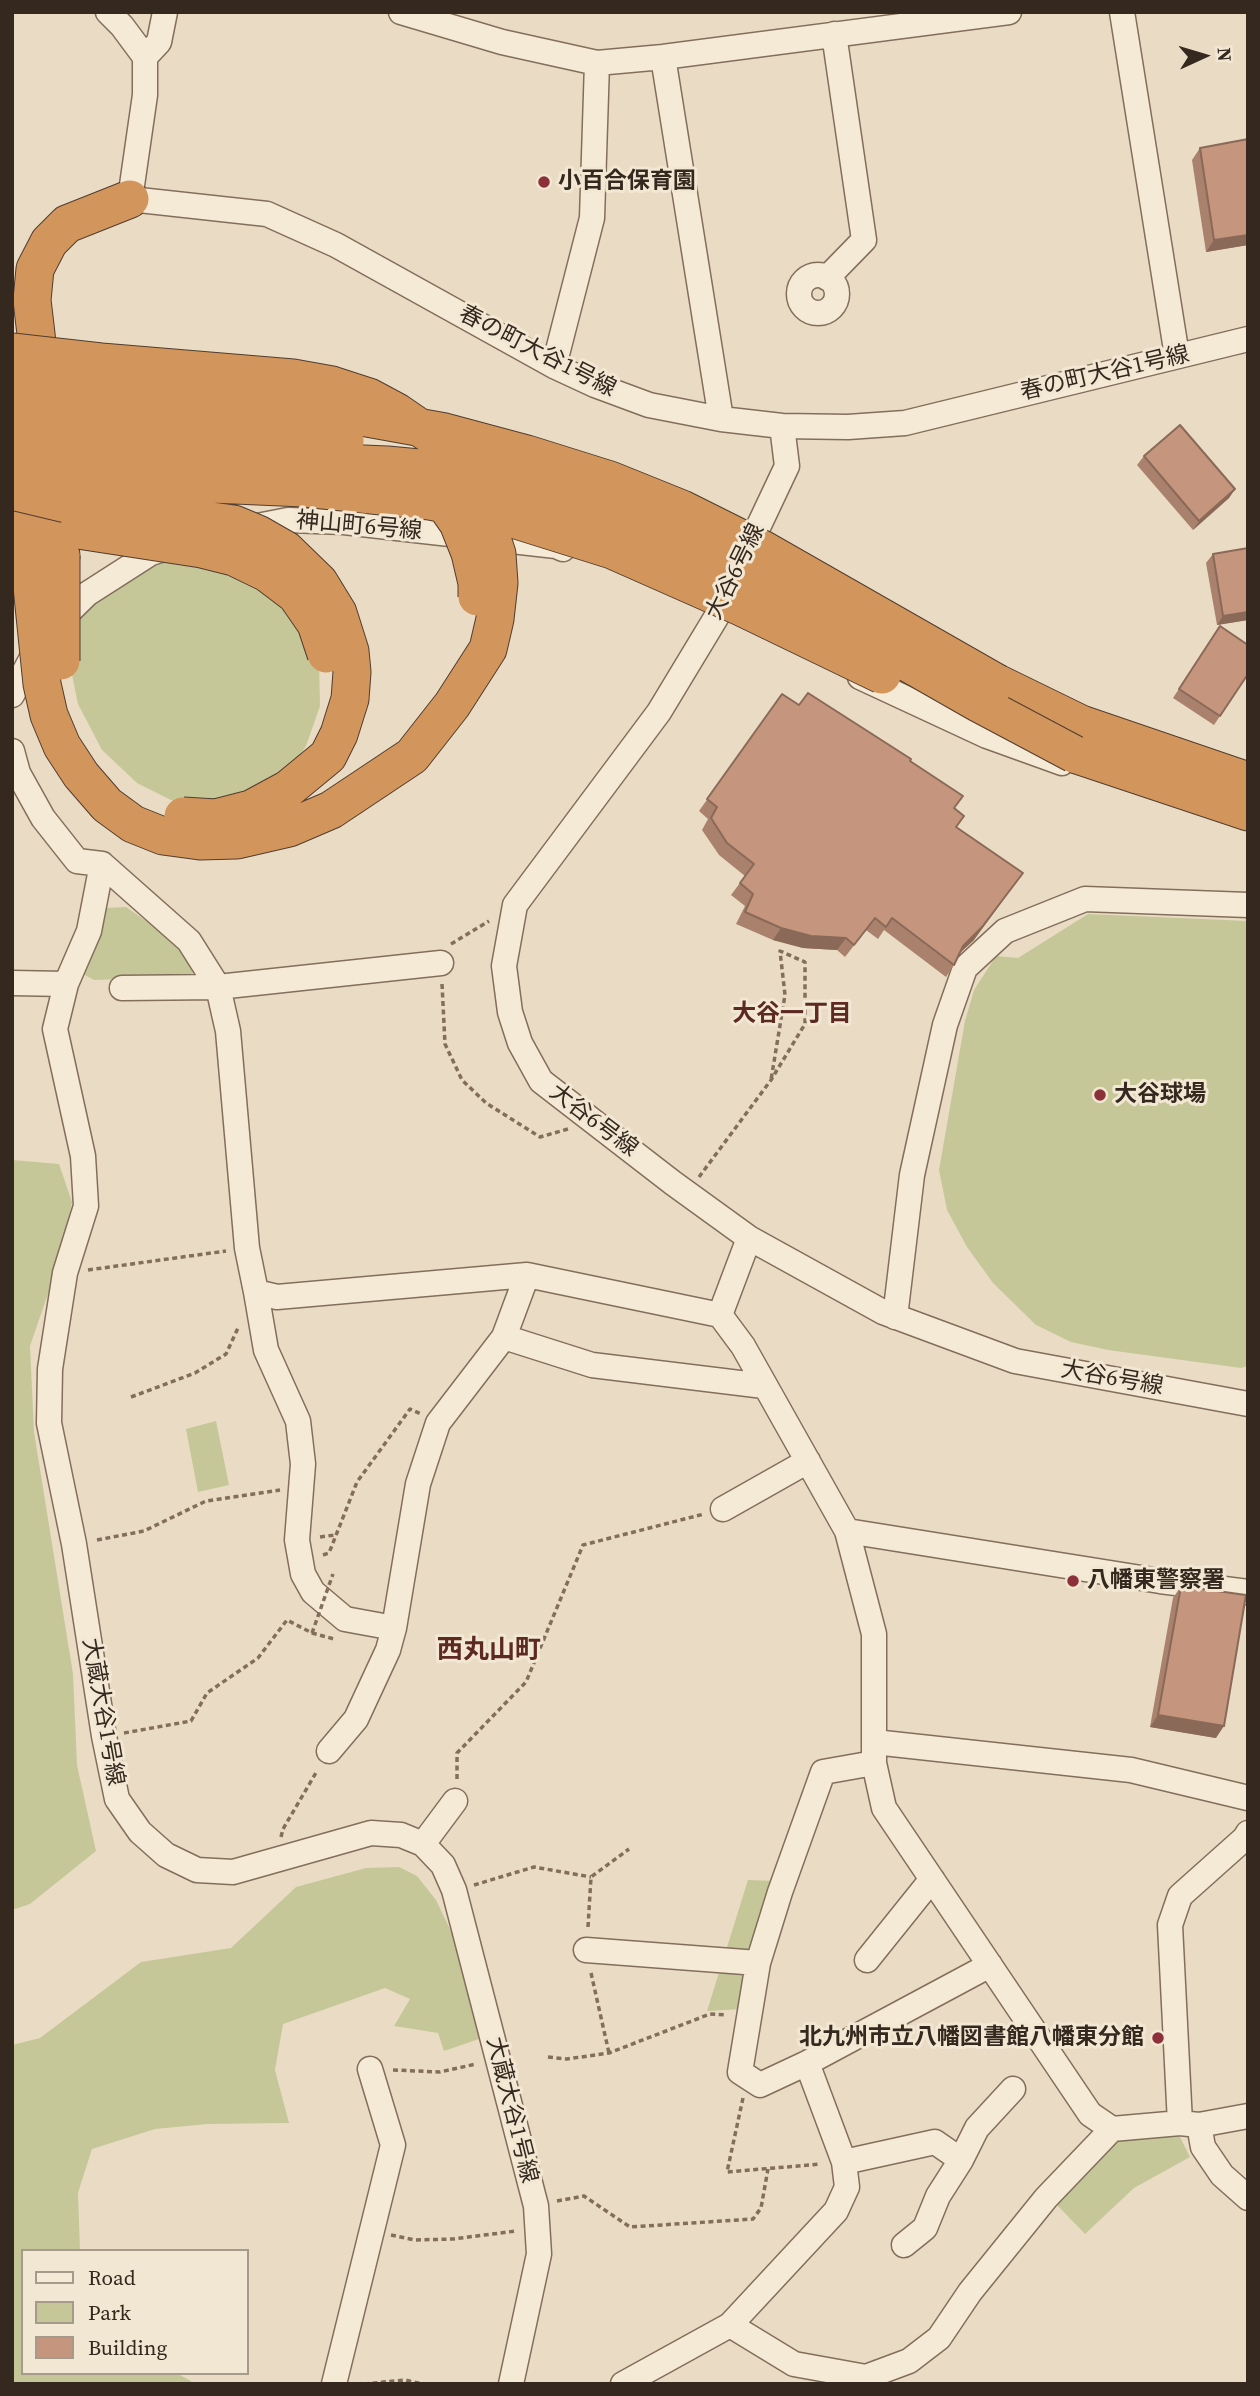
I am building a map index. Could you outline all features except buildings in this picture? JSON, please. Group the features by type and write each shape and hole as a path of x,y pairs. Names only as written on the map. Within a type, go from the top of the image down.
{"highway":[{"path":"12,267 13,259 29,227 53,204 82,192 130,199"},
{"path":"12,352 101,362 293,378 332,385 369,397 397,412 432,436 457,461 474,491 497,554 499,583 495,619 488,649 453,705 412,756 331,810 289,828 237,839 200,841 163,836 133,824 107,805 81,775 62,746 42,684 45,556 32,300 35,269 48,242 68,224 130,199"},
{"path":"12,339 45,556 60,648 61,675 68,707 78,734 92,759 121,793 146,806 172,815 216,818 251,808 288,789 328,756 339,734 350,699 350,651 338,613 319,582 286,550 234,524 79,507 12,491"},
{"path":"12,379 269,404 356,416 445,432 610,480 682,509 764,550 997,683 1081,724 1248,781"},
{"path":"12,409 67,418 134,424 330,437 360,445 391,458 418,475 439,495 458,523 477,583 478,615 453,705"},
{"path":"12,435 121,451 387,465 451,471 576,502 706,551 978,704 1074,754"},
{"path":"12,470 120,480 316,489 430,501 497,514 612,550 895,680 1074,754 1248,812"},
{"path":"12,516 234,557 267,573 296,595 316,624 327,656 333,689 328,726 288,789"}],"street":[{"path":"108,12 145,57 145,95 130,199"},
{"path":"145,57 159,42 165,12"},
{"path":"401,12 502,42 597,63 663,57 1009,12"},
{"path":"1122,12 1177,356"},
{"path":"827,278 864,240 834,34"},
{"path":"663,57 721,419"},
{"path":"554,366 592,218 597,63"},
{"name":"春の町大谷1号線","path":"130,199 267,214 336,245 554,366 595,385 649,405 721,419 848,428 905,423 1248,339"},
{"name":"大谷6号線","path":"782,425 787,466 720,611 659,712 515,905 503,966 510,1012 520,1043 541,1082 687,1193 749,1237 895,1317 1015,1361 1248,1404"},
{"name":"神山町6号線","path":"12,695 43,637 87,594 151,553 216,534 288,520 344,522 556,546 720,611 987,736 1248,830"},
{"path":"12,751 18,773 43,818 77,861 102,864 190,941 218,987 228,1031 247,1248 266,1350 298,1421 303,1464 299,1487 297,1540 303,1574 313,1592 345,1619 394,1628"},
{"path":"12,983 65,984 89,931 102,864"},
{"path":"895,1317 912,1175 945,1025 965,968 1005,931 1085,899 1248,905"},
{"path":"122,988 218,987 441,962"},
{"name":"大蔵大谷1号線","path":"65,984 55,1029 83,1156 86,1206 65,1273 50,1369 49,1423 74,1545 104,1736 117,1799 139,1832 166,1855 197,1870 233,1872 371,1833 401,1835 423,1844 443,1866 454,1890 537,2217 539,2254 511,2384"},
{"path":"720,1315 749,1237"},
{"path":"256,1292 277,1297 527,1275 720,1315 743,1346 847,1531 874,1634 874,1752 884,1808 1090,2114 1112,2129 1190,2124 1248,2116"},
{"path":"329,1751 356,1719 388,1650 418,1484 438,1423 504,1337 527,1275"},
{"path":"504,1337 592,1365 764,1386"},
{"path":"723,1509 808,1461"},
{"path":"847,1531 1108,1573 1248,1592"},
{"path":"989,1965 807,2063 760,2085 740,2073 758,1963 823,1772 874,1752 1130,1770 1248,1798"},
{"path":"423,1844 454,1801"},
{"path":"1248,1833 1180,1896 1170,1925 1190,2124 1222,2175 1248,2197"},
{"path":"867,1960 932,1879"},
{"path":"586,1950 758,1963"},
{"path":"623,2384 730,2325 836,2211 847,2187 844,2162 807,2063"},
{"path":"334,2384 393,2145 380,2070"},
{"path":"904,2245 925,2228 938,2196 977,2128 1013,2089"},
{"path":"730,2325 794,2364 866,2377 909,2361 939,2338 970,2292 1046,2198 1112,2129"},
{"path":"844,2162 935,2142 961,2160"}],"path":[{"path":"486,923 449,945 441,962 445,1044 462,1080 486,1103 540,1137"},
{"path":"687,1193 771,1080 805,1024 805,962 780,951 785,995 771,1080"},
{"path":"65,1273 247,1248"},
{"path":"131,1397 195,1373 226,1354 256,1292"},
{"path":"319,1557 329,1553 357,1482 410,1409 438,1423"},
{"path":"74,1545 144,1531 206,1501 299,1487"},
{"path":"454,1801 457,1754 526,1682 583,1545 723,1509"},
{"path":"312,1633 333,1574 326,1573"},
{"path":"104,1736 191,1721 208,1693 258,1658 287,1620 312,1633 339,1640"},
{"path":"277,1859 283,1829 329,1751"},
{"path":"454,1890 534,1867 591,1877"},
{"path":"548,2057 567,2059 609,2053 710,2014 749,2015"},
{"path":"380,2070 440,2072 498,2059"},
{"path":"748,2077 726,2172 844,2162"},
{"path":"372,2232 415,2240 453,2239 537,2217 584,2196 630,2227 753,2219 761,2208 768,2169"},
{"path":"364,2384 405,2380 423,2384"}],"green space":[{"path":"166,553 220,564 280,599 319,661 320,706 306,746 295,763 253,794 218,805 177,803 137,783 102,750 78,704 70,665 77,613"},
{"path":"126,907 162,932 194,963 192,977 94,980 83,974 105,908"},
{"name":"大谷球場","path":"1088,914 1248,921 1248,1366 1241,1368 1108,1350 1071,1342 1036,1325 993,1283 967,1247 947,1210 939,1170 965,1021 974,990 996,956 1018,958"},
{"path":"12,1160 59,1164 72,1202 60,1259 30,1346 34,1432 73,1674 77,1765 96,1851 30,1904 12,1910"},
{"path":"216,1421 229,1485 198,1492 186,1429"},
{"path":"399,1867 417,1876 436,1900 458,1946 479,2039 444,2051 438,2033 394,2026 410,1999 385,1988 283,2024 275,2070 289,2123 208,2124 155,2129 92,2149 78,2193 80,2249 21,2249 21,2375 180,2375 191,2381 191,2384 12,2384 12,2045 40,2038 141,1962 231,1948 296,1887 366,1868"},
{"path":"748,1880 776,1881 743,2009 707,2011"},
{"path":"1176,2129 1190,2157 1134,2188 1085,2234 1057,2205 1116,2141"}],"place":[{"name":"小百合保育園","path":"544,182"},
{"name":"大谷球場","path":"1100,1095"},
{"name":"八幡東警察署","path":"1073,1581"},
{"name":"北九州市立八幡図書館八幡東分館","path":"1158,2038"}],"district":[{"name":"大谷一丁目","path":"792,1015"},
{"name":"西丸山町","path":"489,1651"}]}
